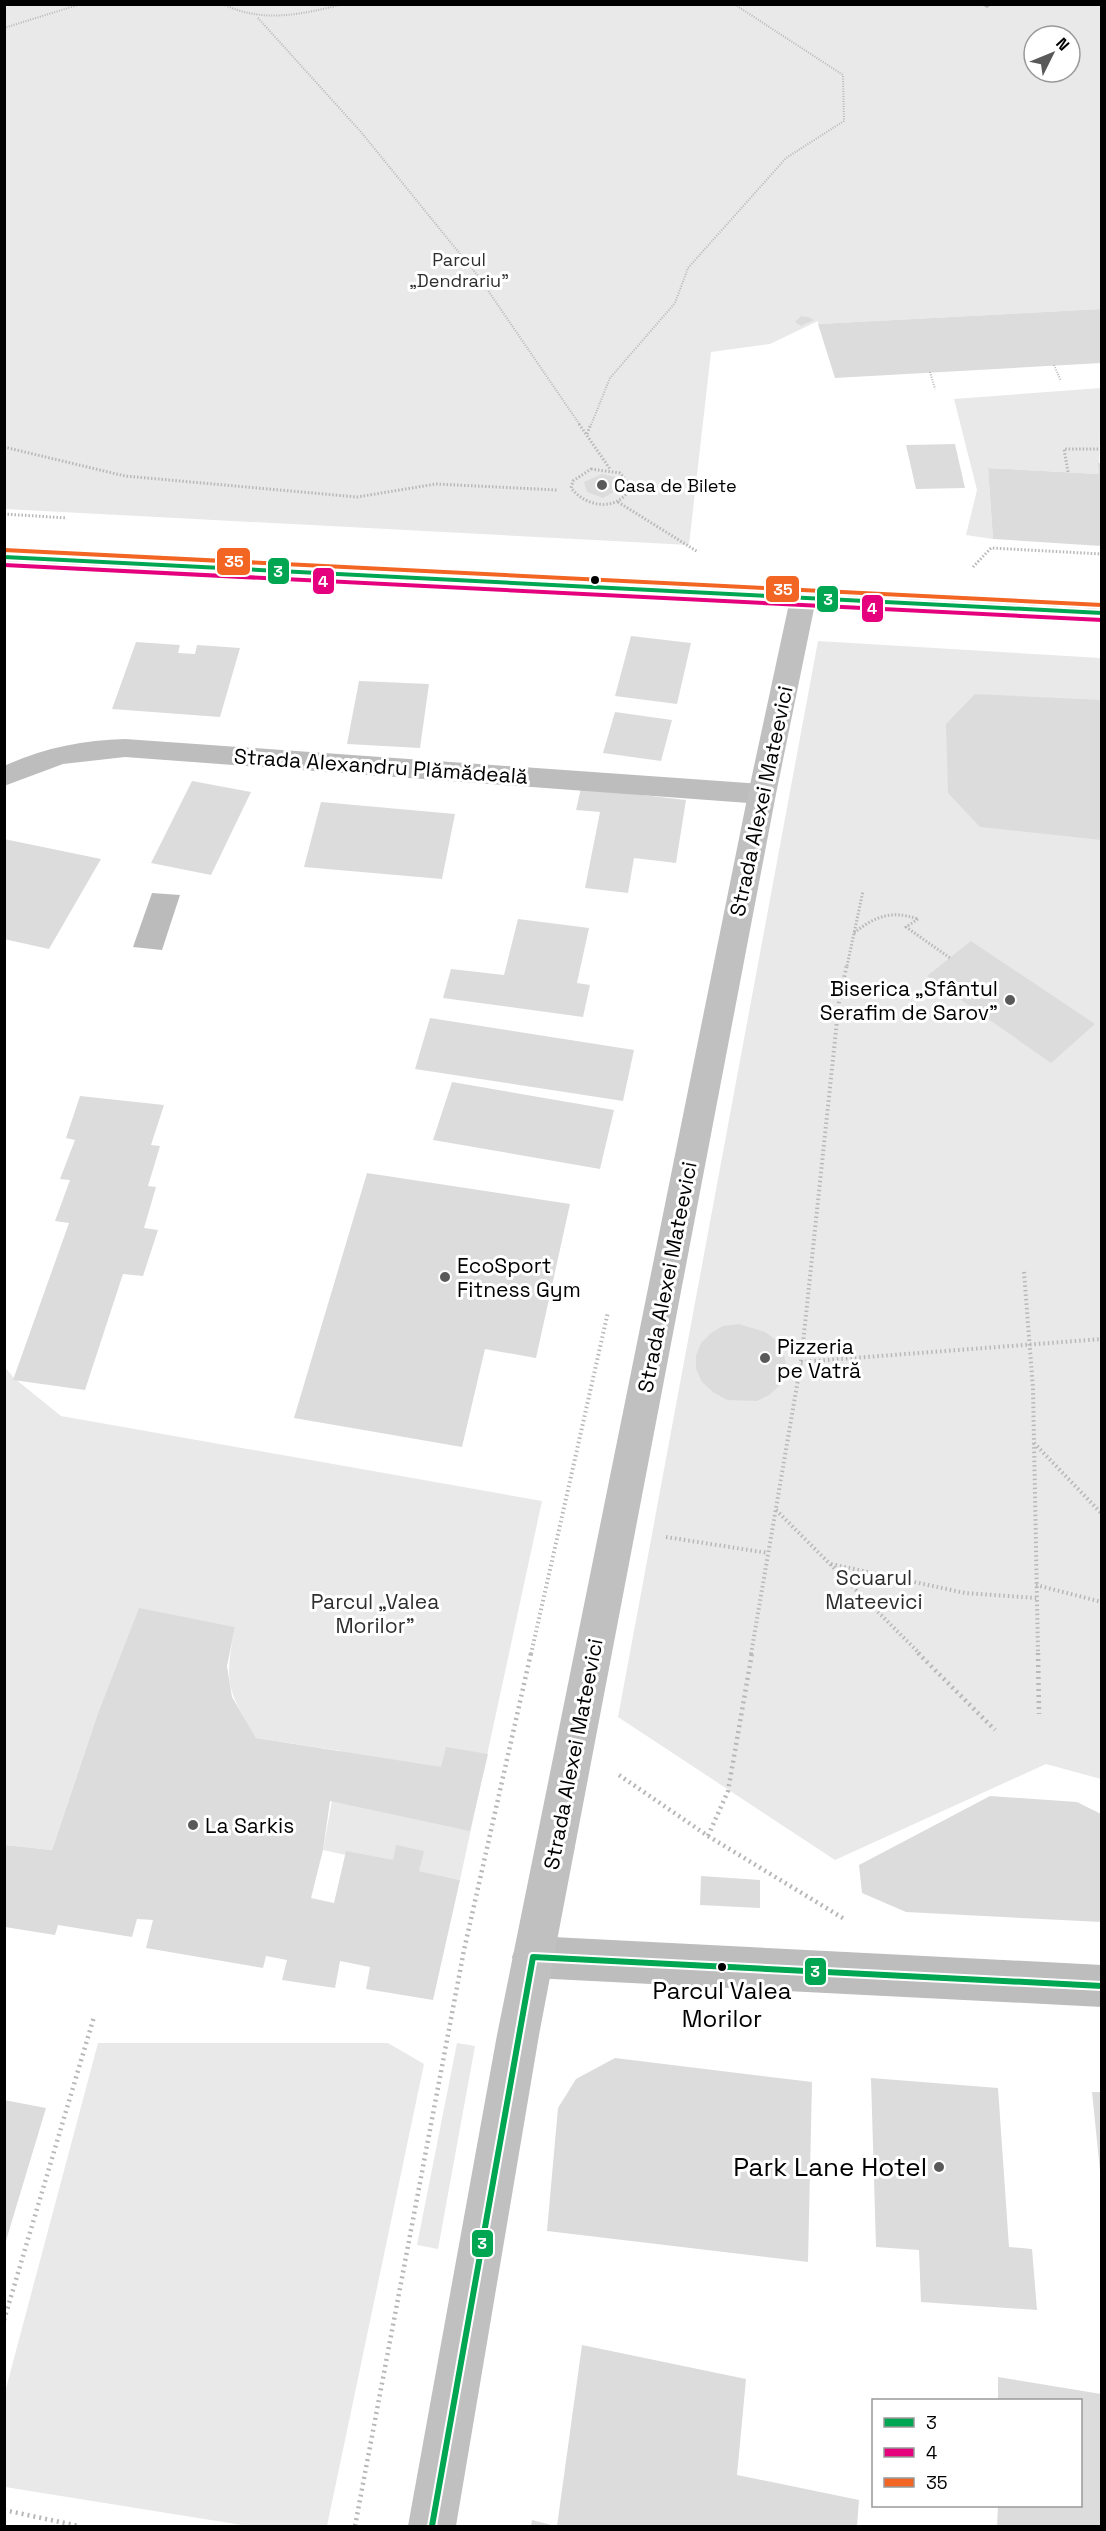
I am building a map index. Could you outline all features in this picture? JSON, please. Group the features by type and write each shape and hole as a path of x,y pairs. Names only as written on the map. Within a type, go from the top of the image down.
{"main road":[{"path":"4,557 1101,613"},
{"name":"Strada Alexei Mateevici","path":"432,2526 533,1957 762,794 803,599"},
{"name":"Strada Alexandru Plămădeală","path":"4,777 29,765 84,748 125,748 762,794"},
{"path":"533,1957 1101,1986"}],"path":[{"path":"4,28 81,4"},
{"path":"223,4 241,14 258,18 278,18 344,4"},
{"path":"587,434 610,378 675,303 688,268 786,158 844,121 843,75 734,4"},
{"path":"258,18 361,132 478,276 610,469"},
{"path":"1054,365 1061,381"},
{"path":"930,372 935,389"},
{"path":"4,447 125,476 357,497 436,484 557,490"},
{"path":"1068,472 1064,449 1101,449"},
{"path":"610,469 624,475 631,487 624,498 617,502 589,502 580,499 571,488 575,477 582,472 610,469"},
{"path":"617,502 704,555"},
{"path":"708,1836 728,1791 801,1362 839,1002 864,891"},
{"path":"854,934 873,917 902,912 918,919 906,927 950,957"},
{"path":"1024,1272 1034,1443 1039,1714"},
{"path":"355,2526 464,1950 610,1303"},
{"path":"801,1362 1101,1339"},
{"path":"1034,1443 1101,1514"},
{"path":"775,1509 995,1730"},
{"path":"665,1537 768,1553"},
{"path":"830,1564 965,1593 1037,1598"},
{"path":"1036,1585 1101,1602"},
{"path":"615,1773 708,1836 857,1926"},
{"path":"4,2320 94,2017"},
{"path":"4,2510 79,2526"}],"green space":[{"name":"Parcul „Dendrariu”","path":"4,5 1101,5 1101,309 818,324 818,321 770,344 711,352 689,545 5,509"},
{"path":"1101,388 1099,474 988,468 993,539 966,535 977,490 954,399"},
{"name":"Scuarul Mateevici","path":"818,641 1101,658 1101,1779 1046,1764 835,1860 618,1717"},
{"name":"Parcul „Valea Morilor”","path":"4,1366 14,1378 61,1416 542,1501 460,1880 323,1850 341,1751 256,1738 230,1686 230,1662 235,1627 139,1609 98,1713 52,1850 5,1845"},
{"path":"98,2043 388,2043 424,2064 327,2526 248,2526 5,2487 5,2392"},
{"path":"457,2043 475,2046 438,2249 417,2245"}],"shaded area":[{"path":"152,893 180,895 162,950 133,947"}],"building":[{"path":"1101,309 1101,363 835,378 818,324"},
{"path":"801,316 814,320 801,326 795,322"},
{"path":"955,444 965,488 916,489 906,445"},
{"path":"1098,463 1101,463 1101,546 993,539 988,468 1099,474"},
{"name":"Casa de Bilete","path":"602,474 615,477 621,488 603,498 587,492 584,482"},
{"path":"631,636 691,643 677,704 615,696"},
{"path":"136,642 180,645 178,653 195,654 197,645 240,648 220,717 112,709"},
{"path":"359,681 429,684 420,748 347,744"},
{"path":"975,694 1101,700 1101,840 980,827 948,793 946,724"},
{"path":"615,712 672,720 661,761 603,753"},
{"path":"192,781 251,792 211,875 151,863"},
{"path":"581,788 686,800 676,863 634,858 628,893 585,888 600,812 576,810"},
{"path":"321,802 455,814 442,879 304,867"},
{"path":"4,839 101,859 49,949 4,939"},
{"path":"518,919 589,928 577,983 590,985 583,1017 443,998 451,969 504,975"},
{"name":"Biserica „Sfântul Serafim de Sarov”","path":"971,941 1095,1024 1051,1063 927,976"},
{"path":"430,1018 634,1050 623,1101 415,1069"},
{"path":"452,1082 614,1110 600,1169 433,1140"},
{"path":"80,1096 164,1105 151,1145 160,1146 148,1186 156,1187 144,1228 158,1230 143,1276 123,1274 85,1390 13,1380 69,1223 55,1221 70,1180 60,1179 75,1140 66,1138"},
{"name":"EcoSport Fitness Gym","path":"367,1173 570,1204 536,1358 485,1349 462,1447 294,1418"},
{"path":"739,1324 765,1332 776,1340 783,1351 786,1363 779,1386 769,1395 757,1401 727,1400 702,1382 696,1369 696,1356 701,1343 723,1326"},
{"path":"139,1608 235,1627 227,1666 232,1697 256,1738 441,1767 446,1747 488,1754 470,1831 330,1801 323,1850 311,1898 334,1903 346,1851 393,1860 396,1845 424,1851 419,1871 460,1880 433,2000 366,1989 370,1967 340,1961 335,1988 282,1980 287,1960 266,1956 263,1968 146,1948 153,1920 137,1919 132,1937 58,1925 55,1935 5,1927 5,1845 52,1850 98,1713"},
{"path":"990,1796 1077,1802 1101,1814 1101,1922 906,1912 862,1893 859,1865"},
{"path":"701,1876 760,1880 760,1908 700,1905"},
{"path":"615,2058 812,2082 808,2262 547,2231 558,2108 576,2079"},
{"name":"Park Lane Hotel","path":"871,2078 998,2088 1009,2247 1032,2249 1037,2310 921,2302 919,2250 876,2247"},
{"path":"1092,2092 1101,2092 1101,2171 1100,2171"},
{"path":"4,2100 46,2108 5,2244 4,2244"},
{"path":"582,2345 746,2379 737,2475 859,2500 857,2526 557,2526"},
{"path":"998,2377 1101,2394 1101,2526 997,2526 998,2507 1082,2507 1082,2399 998,2399"},
{"path":"532,2520 555,2526 531,2526"}],"transit line":[{"name":"35","path":"4,550 1102,605"},
{"name":"3","path":"4,557 1102,613"},
{"name":"4","path":"4,565 1102,620"},
{"name":"3","path":"432,2526 533,1957 1102,1986"}],"place":[{"name":"Casa de Bilete","path":"602,485"},
{"name":"Biserica „Sfântul Serafim de Sarov”","path":"1010,1000"},
{"name":"EcoSport Fitness Gym","path":"445,1277"},
{"name":"Pizzeria pe Vatră","path":"765,1358"},
{"name":"La Sarkis","path":"193,1825"},
{"name":"Parcul Valea Morilor","path":"722,1967"},
{"name":"Park Lane Hotel","path":"939,2167"}]}
